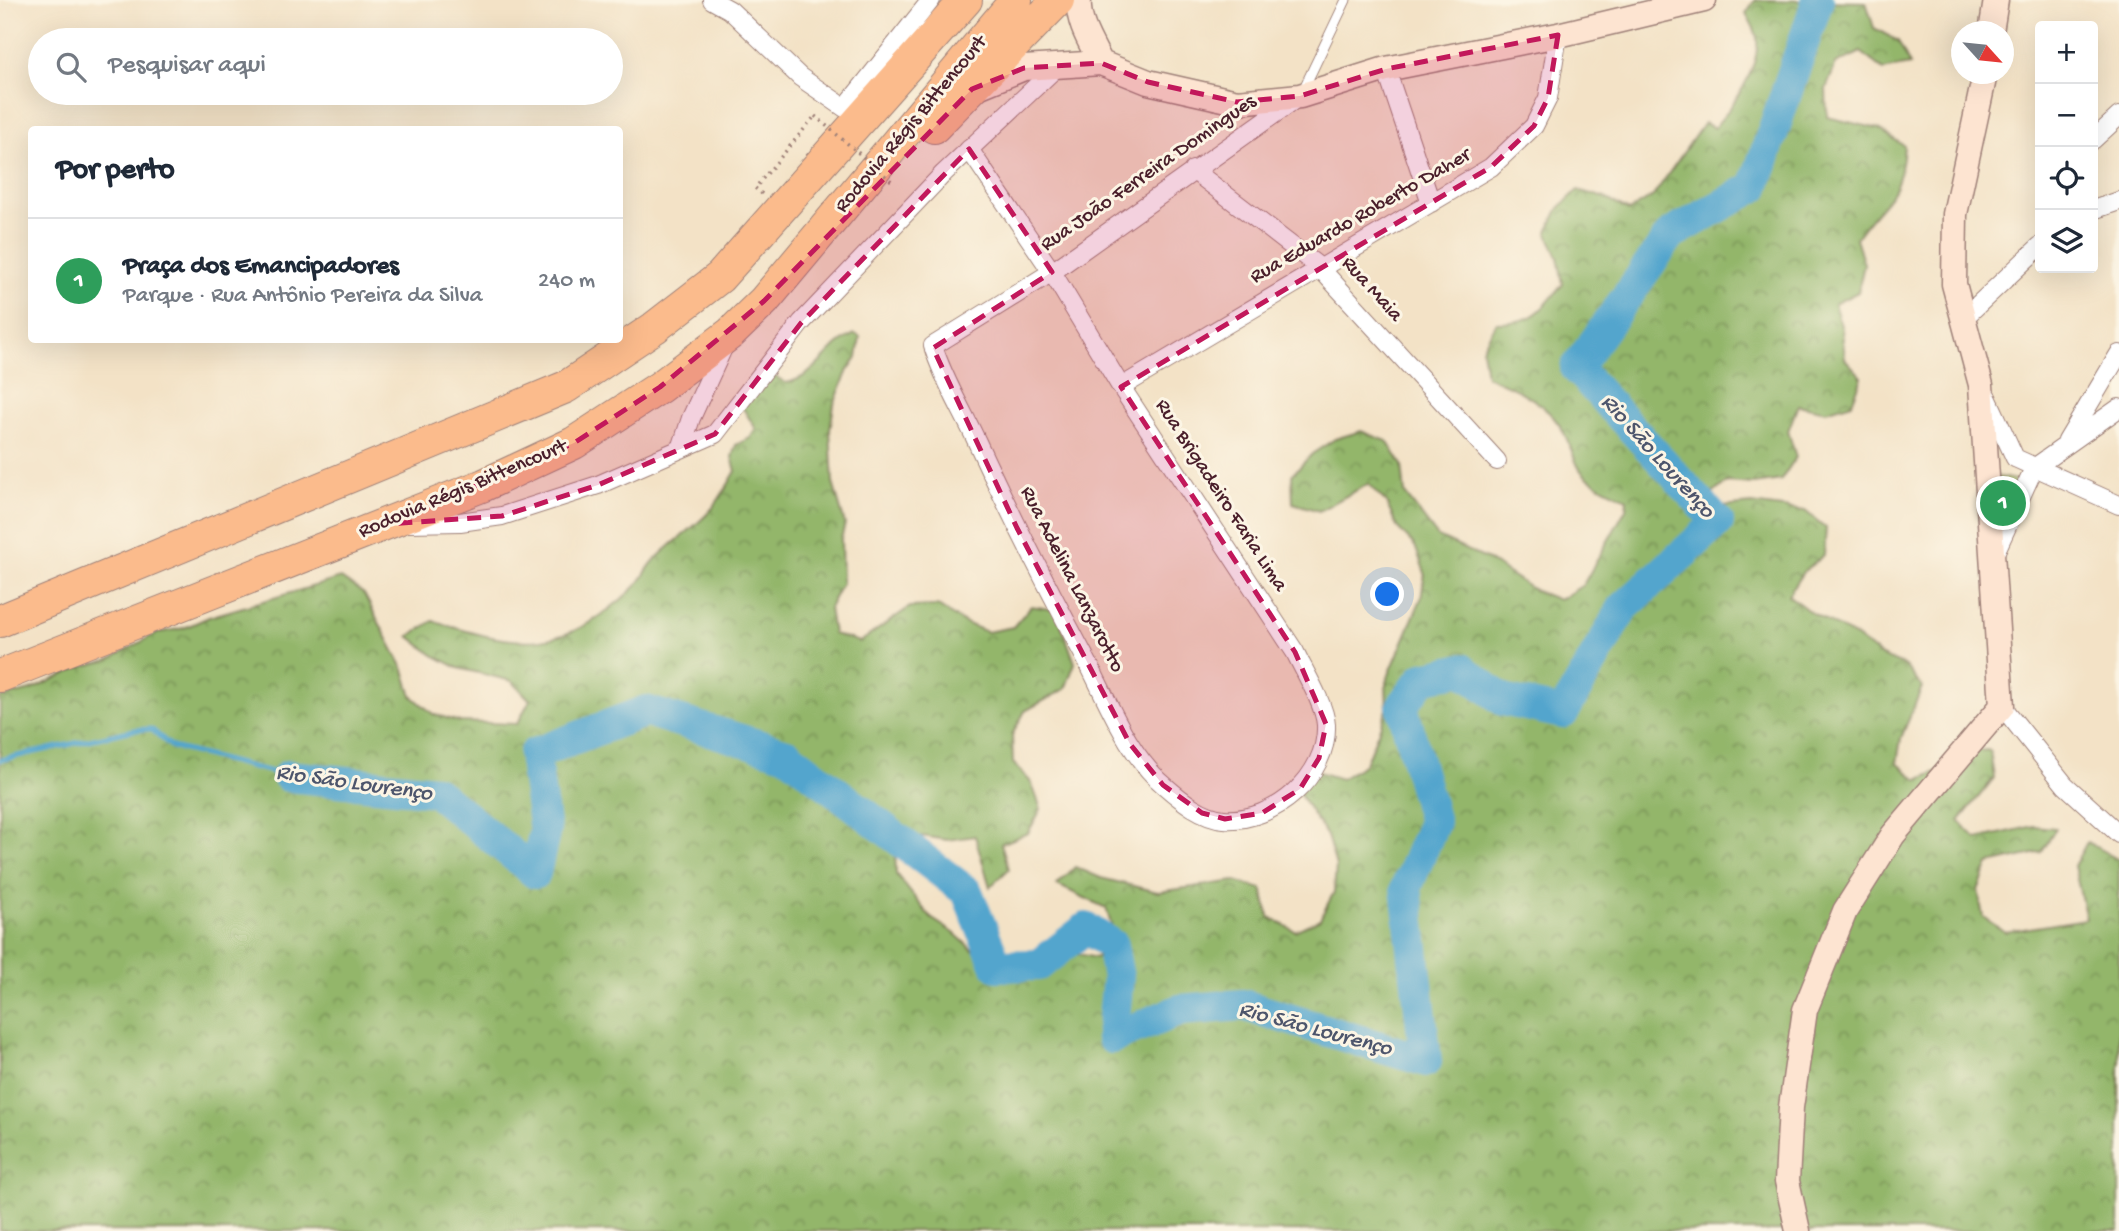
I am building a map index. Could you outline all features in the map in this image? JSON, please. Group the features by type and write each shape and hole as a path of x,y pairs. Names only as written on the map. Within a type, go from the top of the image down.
{"highway":[{"name":"Rodovia Régis Bittencourt","path":"0,621 480,425 566,387 654,328 720,277 966,0"},
{"name":"Rodovia Régis Bittencourt","path":"0,676 484,485 574,443 660,387 731,332 799,261 1016,0"},
{"path":"799,261 839,228 1058,0"},
{"path":"623,330 707,262 751,218 830,113"},
{"path":"480,425 540,379 603,343"}],"street":[{"path":"712,0 728,5 800,76 830,113 931,0"},
{"path":"1079,0 1078,10 1084,29 1101,62"},
{"path":"972,89 1024,68 1101,62 1148,82 1237,102 1300,96 1385,69 1558,35 1704,0"},
{"path":"1993,21 1996,0"},
{"name":"Rua Eduardo Roberto Daher","path":"1121,387 1491,167 1534,126 1548,98 1558,35"},
{"path":"388,524 460,522 502,516 598,485 715,434 801,323 969,149 1060,64"},
{"path":"1385,69 1431,203"},
{"path":"1983,84 1955,214 1954,284 1981,385 2015,458 2119,505"},
{"name":"Rua João Ferreira Domingues","path":"934,345 1052,272 1300,96"},
{"path":"2098,135 2119,117"},
{"name":"Rua Brigadeiro Faria Lima","path":"969,149 1052,272 1121,387 1294,652 1326,724 1319,758 1300,789 1280,804 1262,813 1225,819 1202,813"},
{"name":"Rua Maia","path":"1193,170 1320,267 1497,461"},
{"path":"2098,208 2119,201"},
{"path":"1963,319 2035,251"},
{"path":"681,449 691,418 731,332"},
{"name":"Rua Adelina Lanzarotto","path":"934,345 1017,528 1130,744 1163,785 1202,813"},
{"path":"2062,449 2119,354"},
{"path":"1981,385 2002,706 2065,785 2119,834"},
{"path":"1993,558 2034,468 2119,408"},
{"path":"1986,473 2015,458"},
{"path":"1798,1231 1787,1181 1791,1107 1805,1010 1845,911 1893,835 2002,706"}],"lane":[{"name":"Rua João Ferreira Domingues","path":"1300,96 1346,0"}],"path":[{"path":"771,184 763,194 754,188 830,113 895,184"}],"highlighted area":[{"path":"1558,35 1548,98 1534,126 1491,167 1121,387 1295,652 1326,724 1319,758 1300,789 1262,813 1225,819 1202,813 1163,785 1130,744 1017,528 933,348 1052,272 969,149 801,323 715,434 598,485 502,516 388,524 574,443 660,387 764,301 972,89 1024,68 1101,63 1148,82 1237,102 1300,96 1386,69"}],"green space":[{"path":"1755,0 1866,2 1874,28 1898,41 1910,65 1883,70 1861,52 1836,64 1826,89 1827,117 1879,129 1904,146 1899,178 1894,189 1856,238 1864,264 1858,292 1834,304 1842,329 1845,359 1862,377 1852,403 1826,411 1798,405 1788,431 1796,457 1781,480 1754,484 1727,482 1706,499 1723,507 1752,504 1805,511 1826,528 1824,555 1803,572 1788,595 1810,612 1858,638 1879,655 1905,666 1922,687 1901,738 1897,763 1918,780 1943,769 1962,751 1990,750 1994,778 1959,821 1977,839 2034,826 2056,828 2042,852 1989,864 1978,890 1983,917 2005,932 2086,919 2074,866 2087,842 2119,860 2119,1231 0,1231 0,698 31,690 81,667 109,660 157,633 184,628 209,617 341,578 364,594 404,670 412,696 433,714 460,722 517,724 530,700 512,681 458,668 433,655 409,636 433,621 492,637 517,641 540,640 562,635 585,625 608,610 637,585 660,555 714,507 724,492 736,471 732,457 736,445 750,438 756,429 739,402 748,385 773,375 786,383 797,380 815,368 837,345 855,334 860,337 857,358 848,370 834,404 830,430 833,483 845,524 841,539 842,583 829,608 833,634 860,642 910,607 938,606 961,621 987,632 1013,627 1031,606 1056,610 1075,663 1065,689 1025,711 1012,735 1013,763 1031,782 1041,809 1028,833 1001,844 1009,869 990,887 975,836 947,840 922,836 895,846 896,874 931,918 954,933 994,969 1019,961 1043,946 1096,958 1114,934 1106,908 1057,885 1075,867 1101,878 1158,892 1235,881 1262,889 1269,917 1295,931 1320,919 1334,892 1336,866 1327,836 1296,789 1315,771 1341,779 1365,764 1387,710 1386,682 1421,599 1425,573 1415,546 1397,527 1386,502 1368,484 1319,511 1293,503 1292,475 1312,454 1335,439 1361,431 1387,441 1402,465 1405,494 1438,537 1488,560 1534,590 1559,600 1583,585 1626,509 1627,499 1600,486 1582,472 1562,429 1539,404 1523,393 1486,376 1482,349 1496,323 1519,321 1535,314 1563,284 1558,257 1547,232 1559,208 1578,190 1605,198 1629,211 1653,196 1704,123 1714,128 1736,99 1754,63 1757,36 1746,13"},
{"path":"1997,477 2016,480 1999,526"}],"waterway":[{"name":"Rio São Lourenço","path":"288,776 435,791 535,873 545,830 534,754 646,711 787,754 967,892 997,966 1039,965 1086,928 1112,945 1118,977 1112,1038 1180,1010 1243,1005 1426,1061 1406,888 1434,822 1402,706 1423,678 1462,669 1503,700 1563,713 1623,608 1718,522 1576,368 1671,234 1754,187 1818,0"},
{"name":"Rio São Lourenço","path":"0,760 134,730 151,729 172,747 288,776"}],"place":[{"name":"Praça dos Emancipadores","path":"2003,503"}]}
